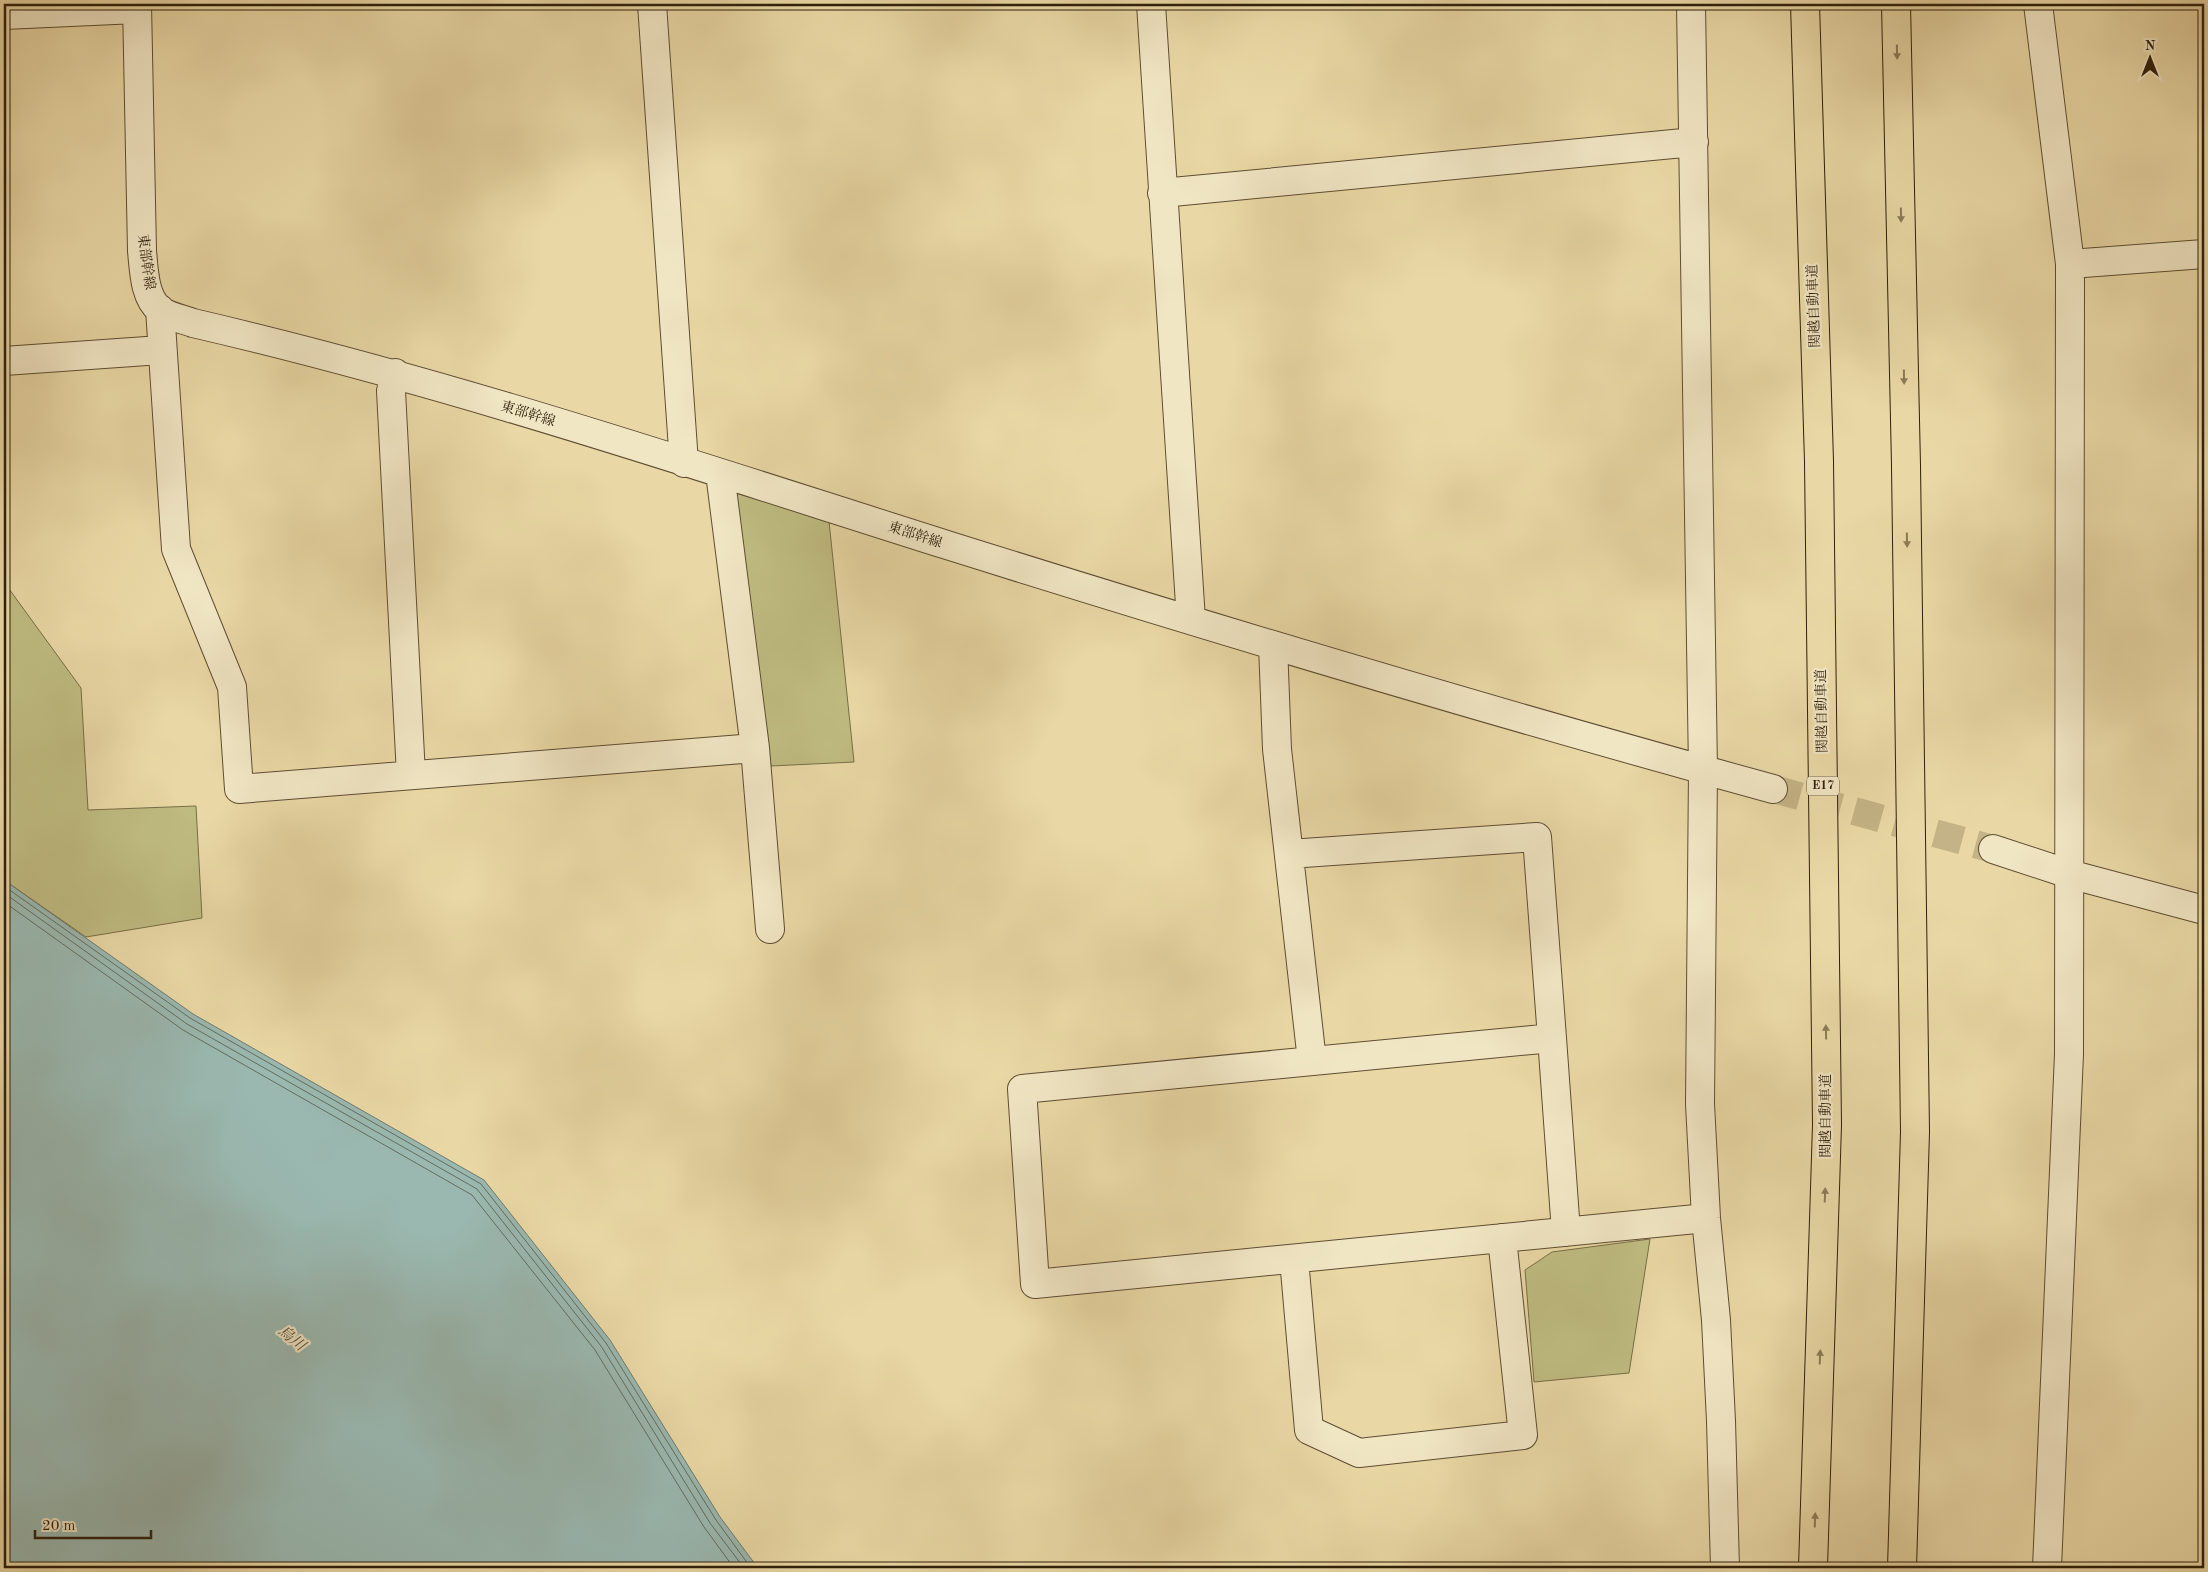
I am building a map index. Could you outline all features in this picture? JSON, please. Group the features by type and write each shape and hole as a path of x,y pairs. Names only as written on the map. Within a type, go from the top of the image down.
{"highway":[{"name":"関越自動車道","path":"1805,4 1819,461 1827,1125 1813,1568"},
{"path":"1896,4 1906,466 1915,1132 1902,1568"}],"street":[{"path":"652,4 684,462"},
{"path":"1151,4 1191,620"},
{"path":"1691,4 1702,770 1700,1104 1706,1218 1716,1320 1725,1568"},
{"path":"2038,4 2070,264 2069,1054 2047,1568"},
{"path":"4,15 137,7"},
{"name":"東部幹線","path":"137,7 142,251 146,282 151,298 160,309 193,323 395,373 1273,645 1773,790"},
{"path":"1162,194 1694,142"},
{"path":"2070,264 2204,254"},
{"path":"160,309 161,350 176,549 232,687 239,790 755,748"},
{"path":"4,361 161,350"},
{"path":"395,373 391,391 411,775"},
{"path":"720,474 755,748 770,929"},
{"path":"1273,645 1277,749 1312,1061"},
{"path":"1289,854 1537,837 1566,1232"},
{"path":"1993,849 2069,874 2204,910"},
{"path":"1552,1038 1022,1089 1035,1284 1706,1218"},
{"path":"1294,1259 1309,1430 1359,1453 1523,1435 1502,1238"}],"shaded area":[{"path":"732,491 829,521 854,762 771,766"},
{"path":"4,582 81,688 88,810 196,806 202,918 86,937 4,880"},
{"path":"1650,1239 1629,1373 1534,1382 1525,1270 1552,1252"}],"water":[{"name":"烏川","path":"4,880 193,1014 484,1180 610,1340 720,1517 758,1568 4,1568"}],"tunnel":[{"path":"1773,789 1993,849"}]}
